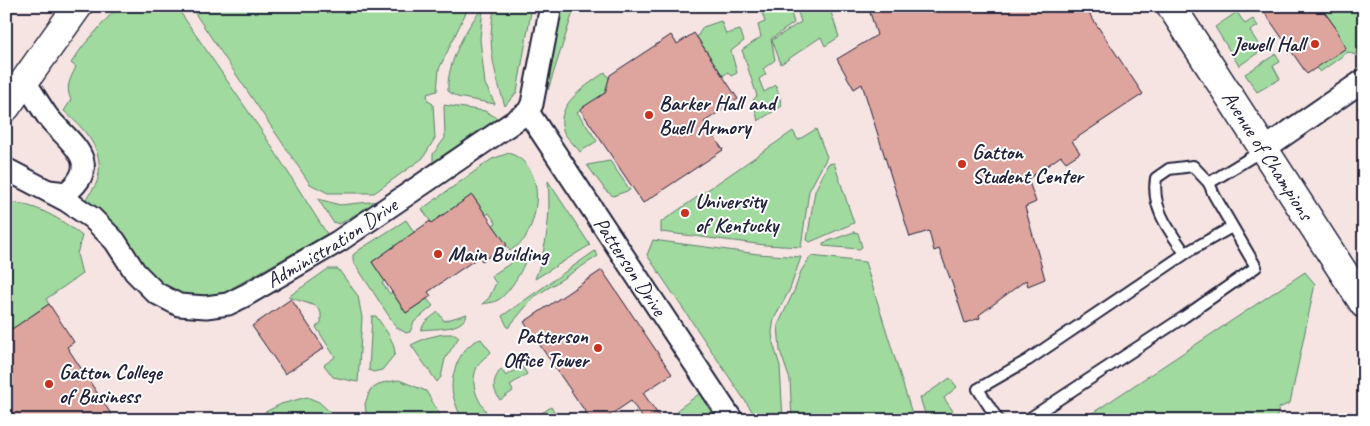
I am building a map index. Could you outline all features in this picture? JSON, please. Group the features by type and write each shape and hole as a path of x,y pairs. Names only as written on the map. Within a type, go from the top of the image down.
{"main road":[{"path":"6,107 78,6"},
{"name":"Avenue of Champions","path":"1171,6 1364,304"}],"street":[{"path":"528,112 532,104 551,6"},
{"path":"1264,149 1364,80"},
{"path":"24,81 48,117 71,139 80,151 83,165 74,186 66,193 49,191"},
{"name":"Administration Drive","path":"6,169 49,191 92,218 116,241 135,272 156,293 179,305 214,306 228,304 266,284 304,259 339,241 528,112"},
{"name":"Patterson Drive","path":"528,112 732,420"}],"lane":[{"path":"1209,183 1264,149"},
{"path":"1027,420 1184,317 1256,267 1214,196 1209,183 1192,166 1169,169 1156,178 1154,192 1163,222 1185,253"},
{"path":"998,420 978,389 1028,360 1185,253 1232,227"}],"shaded area":[{"name":"University of Kentucky","path":"6,6 1364,6 1364,420 6,420"}],"green space":[{"path":"118,6 176,6 265,136 327,234 225,292 194,299 173,293 143,271 109,222 86,199 97,181 98,158 91,140 64,111 71,100 68,87 76,67 71,63 83,46"},
{"path":"190,6 469,6 439,69 437,91 427,94 428,101 433,104 435,138 423,158 374,193 328,193 310,184"},
{"path":"495,6 532,6 517,92 505,106 492,57 491,32"},
{"path":"558,6 575,6 548,90 549,60"},
{"path":"779,6 789,6 794,23 771,39 775,60 763,69 766,74 759,79 764,92 776,85 782,106 758,121 753,100 757,96 742,50 761,37 758,25 765,22 762,12"},
{"path":"796,6 829,6 839,37 825,46 821,37 781,64 772,40 801,22"},
{"path":"1320,6 1358,6 1359,14 1363,14 1361,29 1364,30 1362,41 1355,55 1348,52 1320,72 1316,68 1341,39 1338,31"},
{"path":"483,8 480,39 485,84 495,104 457,97 448,91 450,70 458,47 470,25"},
{"path":"1237,12 1245,24 1253,19 1258,26 1250,31 1262,50 1239,66 1215,27"},
{"path":"721,21 726,34 740,30 744,41 731,51 737,73 731,76 728,72 723,76 697,37 703,27"},
{"path":"1276,54 1280,62 1273,66 1280,79 1257,92 1245,74"},
{"path":"605,72 614,87 577,112 597,141 580,152 563,130 562,120 564,111 568,103 582,89"},
{"path":"444,105 485,111 499,119 433,163 433,154 445,138"},
{"path":"816,129 827,157 809,191 801,247 765,245 661,232 661,222 793,131 798,140"},
{"path":"509,153 520,159 529,168 534,178 536,190 534,215 522,242 510,251 493,225 496,223 489,213 486,215 472,195 449,211 435,228 422,209 492,159"},
{"path":"610,161 630,190 613,196 606,191 587,165"},
{"path":"834,163 854,223 810,242 807,240 815,191 828,164"},
{"path":"548,181 590,245 535,279 543,255 547,231"},
{"path":"318,199 340,205 379,201 339,224 333,222"},
{"path":"6,202 17,203 47,213 65,223 82,236 77,254 82,274 46,299 49,304 6,333"},
{"path":"406,220 418,238 396,245 372,262 385,281 382,283 390,294 392,292 406,313 427,299 433,306 414,322 410,332 406,333 396,327 353,261 353,255"},
{"path":"854,232 858,233 862,247 859,249 823,246 823,243"},
{"path":"653,240 758,254 801,257 790,289 774,319 772,332 773,343 780,366 783,420 758,420 647,255"},
{"path":"595,251 598,256 534,297 508,328 502,316"},
{"path":"528,252 521,271 503,296 496,301 482,304 489,298 496,283 491,276"},
{"path":"811,256 865,262 914,420 792,420 790,380 780,351 778,325 795,289 801,271"},
{"path":"328,269 338,269 358,296 362,318 358,382 333,377 324,365 335,357 316,327 321,323 321,313 316,306 288,297"},
{"path":"1305,272 1315,284 1290,403 1279,408 1277,416 1272,420 1082,420"},
{"path":"438,312 444,321 467,314 460,323 454,326 421,330 425,322"},
{"path":"372,316 376,316 395,349 395,354 382,370 373,372 369,370"},
{"path":"443,334 455,334 459,337 445,359 441,377 437,382 411,345 426,338"},
{"path":"481,339 491,352 478,366 475,373 474,386 478,399 486,411 474,419 468,420 461,417 456,406 452,391 454,372 464,351"},
{"path":"522,366 527,374 510,385 513,391 500,400 494,384 498,373 501,369 506,376"},
{"path":"950,378 957,387 944,398 959,420 927,420 920,398"},
{"path":"399,380 426,391 443,420 367,420 365,404 370,390 382,383"},
{"path":"699,394 717,420 683,420 677,410"},
{"path":"307,397 319,402 330,412 331,420 250,420 281,404"},
{"path":"551,407 558,416 553,420 518,420 528,413 533,419"}],"building":[{"name":"Gatton Student Center","path":"868,6 1084,6 1143,94 1072,141 1080,153 1066,162 1061,156 1028,179 1036,202 1025,207 1045,279 1028,286 1026,280 979,315 980,318 965,323 939,249 934,251 929,231 910,237 862,84 854,89 837,59 877,35"},
{"name":"Jewell Hall","path":"1260,6 1320,6 1338,31 1346,48 1307,74"},
{"name":"Barker Hall and Buell Armory","path":"694,33 738,99 704,122 723,150 643,203 580,109 605,93 610,75 671,35 677,44"},
{"name":"Main Building","path":"472,195 507,245 482,261 479,257 428,292 431,296 406,313 372,262 430,221 431,223"},
{"name":"Patterson Office Tower","path":"602,270 672,374 643,393 662,420 644,420 631,401 603,420 591,420 524,322"},
{"path":"291,299 324,348 285,374 252,326"},
{"name":"Gatton College of Business","path":"49,304 74,342 67,347 115,420 6,420 6,333"}],"place":[{"name":"Jewell Hall","path":"1315,44"},
{"name":"Barker Hall and Buell Armory","path":"649,115"},
{"name":"Gatton Student Center","path":"962,164"},
{"name":"University of Kentucky","path":"685,213"},
{"name":"Main Building","path":"438,254"},
{"name":"Patterson Office Tower","path":"598,348"},
{"name":"Gatton College of Business","path":"49,384"}]}
